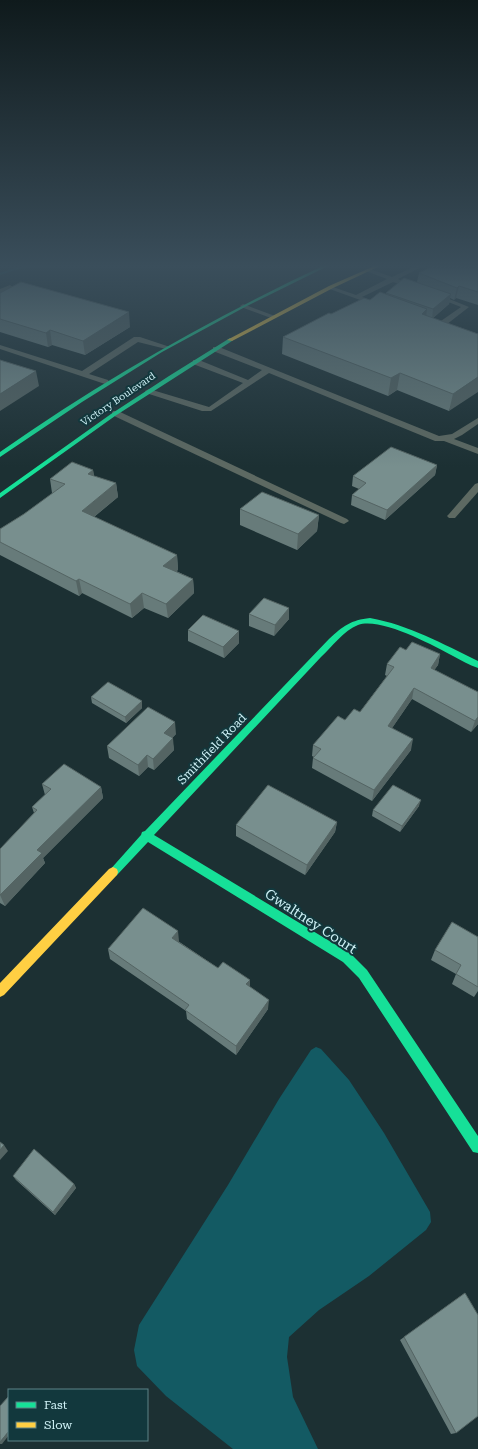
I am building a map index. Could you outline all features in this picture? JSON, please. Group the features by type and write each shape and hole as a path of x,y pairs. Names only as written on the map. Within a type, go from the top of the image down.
{"main road":[{"name":"Victory Boulevard","path":"0,454 106,382 195,332"},
{"name":"Victory Boulevard","path":"0,496 115,413 216,349 247,332"},
{"name":"Smithfield Road","path":"0,991 318,655 350,626 359,622 373,621 390,626 420,637 478,665"},
{"name":"Gwaltney Court","path":"146,835 346,958 363,974 478,1147"}],"lane":[{"path":"83,374 137,339 166,347"},
{"path":"0,347 106,382"},
{"path":"216,349 438,439 454,438 478,420"},
{"path":"196,362 249,383"},
{"path":"149,391 205,409 211,409 268,370"},
{"path":"115,413 344,521"},
{"path":"446,439 478,451"},
{"path":"452,516 478,486"}],"water":[{"path":"316,1047 321,1049 349,1080 384,1133 430,1212 431,1222 426,1230 369,1276 319,1310 289,1337 287,1357 293,1397 318,1449 233,1449 166,1396 137,1366 134,1350 139,1325 228,1185 279,1099 311,1050"}],"building":[{"path":"55,332 98,332 83,341"},
{"path":"293,332 471,332 478,334 478,377 453,394 400,373 391,378 283,337"},
{"path":"0,360 36,371 0,394"},
{"path":"391,447 437,465 387,510 352,495 366,483 353,476"},
{"path":"72,462 93,470 88,474 116,483 82,511 177,555 163,566 193,579 166,604 142,593 130,604 79,579 76,581 0,542 0,529 24,514 65,484 50,479"},
{"path":"262,492 319,515 298,534 240,509"},
{"path":"264,598 289,608 275,625 249,614"},
{"path":"203,615 239,631 223,647 188,630"},
{"path":"412,642 440,654 431,668 478,692 478,717 475,721 414,688 388,726 413,739 374,790 313,758 321,749 313,745 338,716 345,720 354,709 360,712 394,667 387,664 400,647 406,650"},
{"path":"108,682 142,701 125,717 91,697"},
{"path":"148,707 175,722 164,733 173,738 153,759 147,755 138,765 107,746"},
{"path":"64,764 101,787 37,850 42,853 0,895 0,849 37,810 32,807 51,789 42,784"},
{"path":"268,785 337,822 307,865 236,825"},
{"path":"393,785 421,800 402,826 373,810"},
{"path":"143,908 178,931 172,938 218,968 223,962 250,980 246,984 269,1000 236,1046 185,1010 189,1005 108,949"},
{"path":"452,922 478,937 478,987 456,974 461,965 435,950"},
{"path":"0,1142 4,1145 0,1150"},
{"path":"34,1149 74,1184 53,1212 13,1176"},
{"path":"465,1293 478,1315 478,1416 456,1433 404,1337"},
{"path":"8,1397 8,1432 0,1442 0,1406"}],"traffic: fast":[{"path":"0,455 120,375 195,332"},
{"path":"0,496 113,415 230,340"},
{"path":"113,872 318,655 353,624 370,621 401,629 419,636 478,665"},
{"path":"146,835 347,958 363,974 478,1147"}],"traffic: slow":[{"path":"230,340 246,332"},
{"path":"0,991 113,872"}]}
